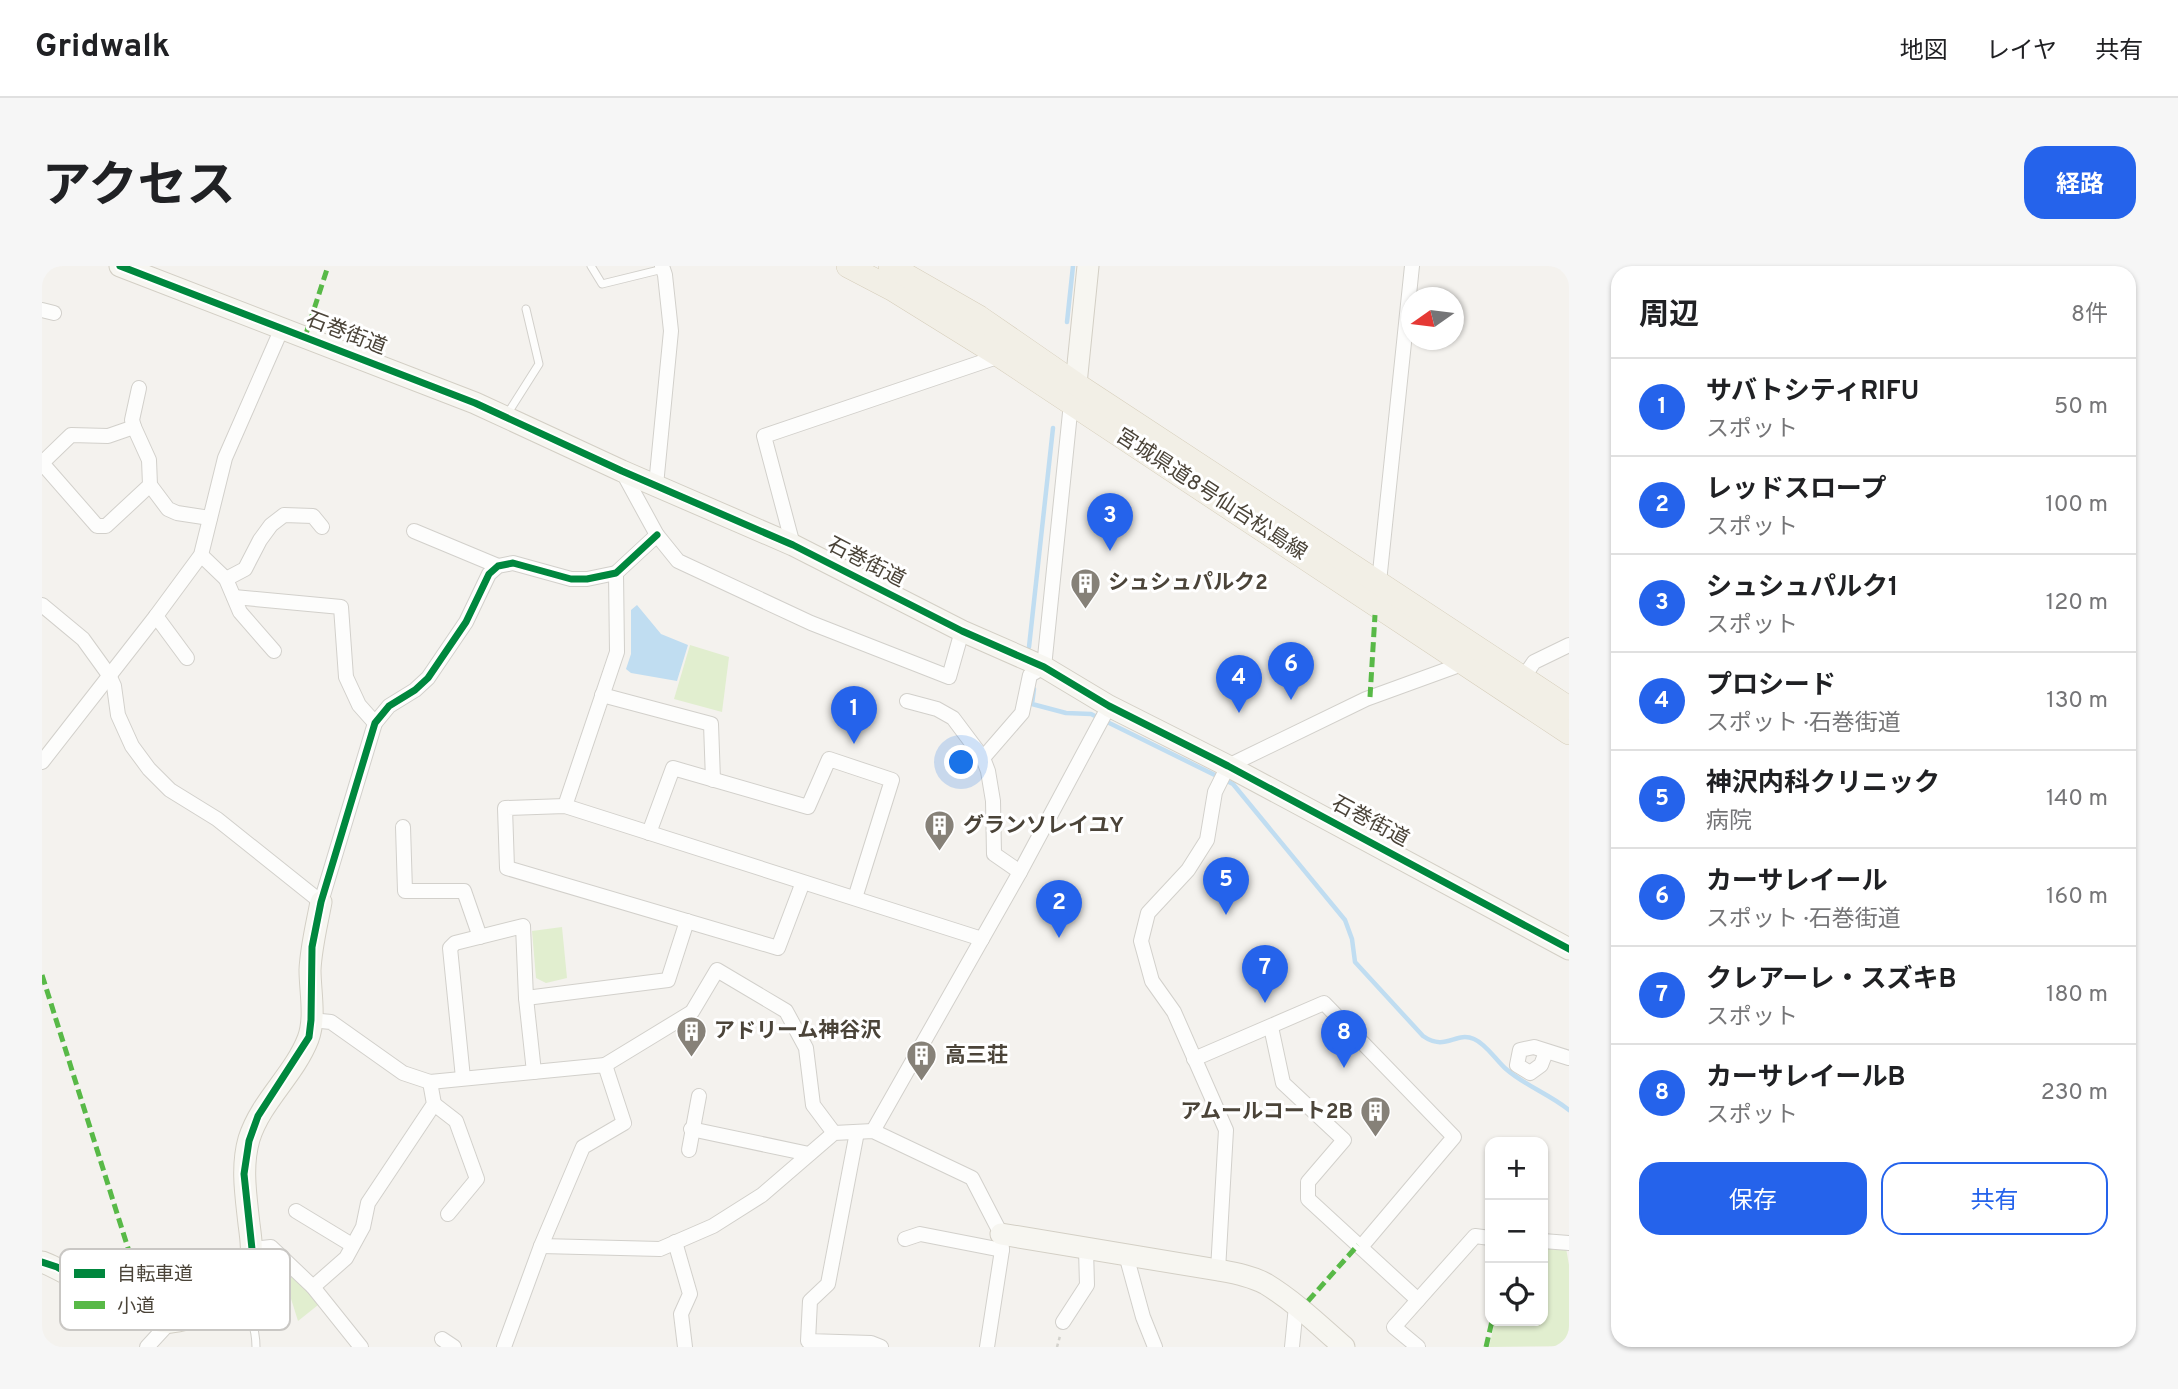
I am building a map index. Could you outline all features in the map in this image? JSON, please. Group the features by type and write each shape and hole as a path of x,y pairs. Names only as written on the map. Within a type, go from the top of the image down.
{"main road":[{"name":"宮城県道8号仙台松島線","path":"848,266 892,289 1000,356 1073,394 1380,582 1569,708"},
{"name":"宮城県道8号仙台松島線","path":"890,266 979,317 1073,394 1569,733"}],"street":[{"name":"石巻街道","path":"120,266 475,403 622,471 793,545 962,631 1044,667 1108,708 1569,949"},
{"path":"983,758 1022,713 1030,675 1044,667 1088,266"},
{"path":"1380,582 1412,266"},
{"path":"656,485 671,331 663,268"},
{"path":"42,762 201,555 225,458 282,328"},
{"path":"793,545 764,436 1000,356"},
{"path":"139,388 132,420 149,460 150,485 168,509 210,518"},
{"path":"134,427 108,436 71,435 43,463 97,526 106,526 150,485"},
{"path":"622,471 657,535 678,561 811,623 949,677 962,631"},
{"path":"226,579 245,569 260,540 284,515 313,516 322,527"},
{"path":"414,531 498,566"},
{"path":"273,1249 252,1249 244,1174 249,1141 258,1116 309,1037 312,947 321,902 375,723 389,706 415,690 428,678 466,622 489,574 498,566 513,563 571,579 587,579 616,573 657,535"},
{"path":"201,555 226,579 240,612 274,651"},
{"path":"565,806 617,652 616,573"},
{"path":"234,597 341,607 346,677 359,705 375,723"},
{"path":"42,605 83,639 109,675 114,686 118,715 132,746 149,769 170,790 217,818 321,902"},
{"path":"156,616 187,658"},
{"path":"1523,678 1534,662 1569,645"},
{"path":"1218,1269 1226,1130 1174,1012 1152,981 1141,941 1148,913 1188,870 1207,840 1218,787 1227,768 1366,699 1465,663"},
{"path":"602,695 710,724 713,780"},
{"path":"907,701 937,709 953,718 983,758 993,801 994,854 1020,872"},
{"path":"873,1131 1020,872 1108,708"},
{"path":"649,833 673,768 808,807 828,759 892,779 855,898"},
{"path":"803,882 778,948 507,868 505,808 565,806 982,939"},
{"path":"403,827 405,891 464,891 480,937"},
{"path":"526,998 668,980 687,921"},
{"path":"463,1079 450,948 455,943 523,926 526,998 534,1072"},
{"path":"311,1020 331,1022 403,1073 430,1082 605,1065 692,1012 717,970 786,1011 806,1048 813,1105 834,1133"},
{"path":"1194,1059 1324,1003 1454,1137 1361,1247"},
{"path":"1271,1027 1283,1083 1343,1140 1308,1182 1308,1199 1418,1300"},
{"path":"1546,1052 1569,1058"},
{"path":"504,1347 541,1246 583,1147 624,1123 605,1065"},
{"path":"430,1082 434,1104 456,1121 477,1179 448,1214"},
{"path":"689,1150 699,1096"},
{"path":"313,1287 346,1258 363,1227 368,1203 434,1104"},
{"path":"691,1129 809,1154"},
{"path":"541,1246 660,1249 713,1226 762,1195 834,1133 873,1131 972,1178 1001,1242 987,1347"},
{"path":"857,1132 828,1284 810,1301 808,1342 870,1343 881,1347"},
{"path":"296,1211 352,1245"},
{"path":"905,1239 920,1234 1086,1249 1243,1275 1264,1283 1344,1347"},
{"path":"1418,1347 1394,1327 1475,1237 1485,1238"},
{"path":"1548,1241 1569,1243"},
{"path":"676,1242 691,1294 681,1314 685,1347"},
{"path":"1063,1322 1087,1285 1086,1249"},
{"path":"1126,1255 1143,1317 1155,1347"},
{"path":"42,1262 60,1269"},
{"path":"290,1265 313,1287 361,1347"},
{"path":"1292,1347 1296,1306"},
{"path":"147,1347 163,1330"}],"lane":[{"path":"591,266 602,284 663,268"},
{"path":"506,418 539,364 526,309"}],"green space":[{"path":"690,645 729,657 722,712 674,699"},
{"path":"562,927 567,978 546,983 536,978 532,931"},
{"path":"1548,1247 1566,1248 1569,1265 1569,1346 1489,1347 1494,1326 1548,1326"},
{"path":"290,1273 311,1292 318,1305 298,1321 290,1296"}],"water":[{"path":"637,605 661,634 688,645 677,681 631,673 626,669 631,654 631,610"}],"waterway":[{"path":"1067,322 1073,266"},
{"path":"1029,647 1053,428"},
{"path":"1034,689 1032,704 1066,713 1091,714 1233,784 1345,920 1352,939 1355,962 1423,1036 1438,1042 1461,1037 1474,1039 1513,1075 1569,1110"}],"marked path":[{"path":"305,337 328,266"},
{"path":"1370,697 1375,615"},
{"path":"42,975 128,1249"},
{"path":"1308,1301 1358,1245"},
{"path":"1486,1347 1491,1326"}],"cycle path":[{"path":"120,266 475,403 622,471 793,545 962,631 1044,667 1109,706 1228,766 1569,949"},
{"path":"252,1249 244,1174 249,1141 258,1116 309,1037 312,947 321,902 375,723 389,706 415,690 428,678 466,622 489,574 498,566 513,563 571,579 587,579 616,573 657,535"},
{"path":"42,1262 60,1269"}],"place":[{"name":"シュシュパルク1","path":"1110,551"},
{"name":"シュシュパルク2","path":"1085,610"},
{"name":"カーサレイール","path":"1291,700"},
{"name":"プロシード","path":"1239,713"},
{"name":"サバトシティRIFU","path":"854,744"},
{"name":"グランソレイユY","path":"940,853"},
{"name":"神沢内科クリニック","path":"1226,915"},
{"name":"レッドスロープ","path":"1059,938"},
{"name":"クレアーレ・スズキB","path":"1265,1003"},
{"name":"アドリーム神谷沢","path":"691,1058"},
{"name":"カーサレイールB","path":"1344,1068"},
{"name":"高三荘","path":"922,1083"},
{"name":"アムールコート2B","path":"1376,1139"}]}
